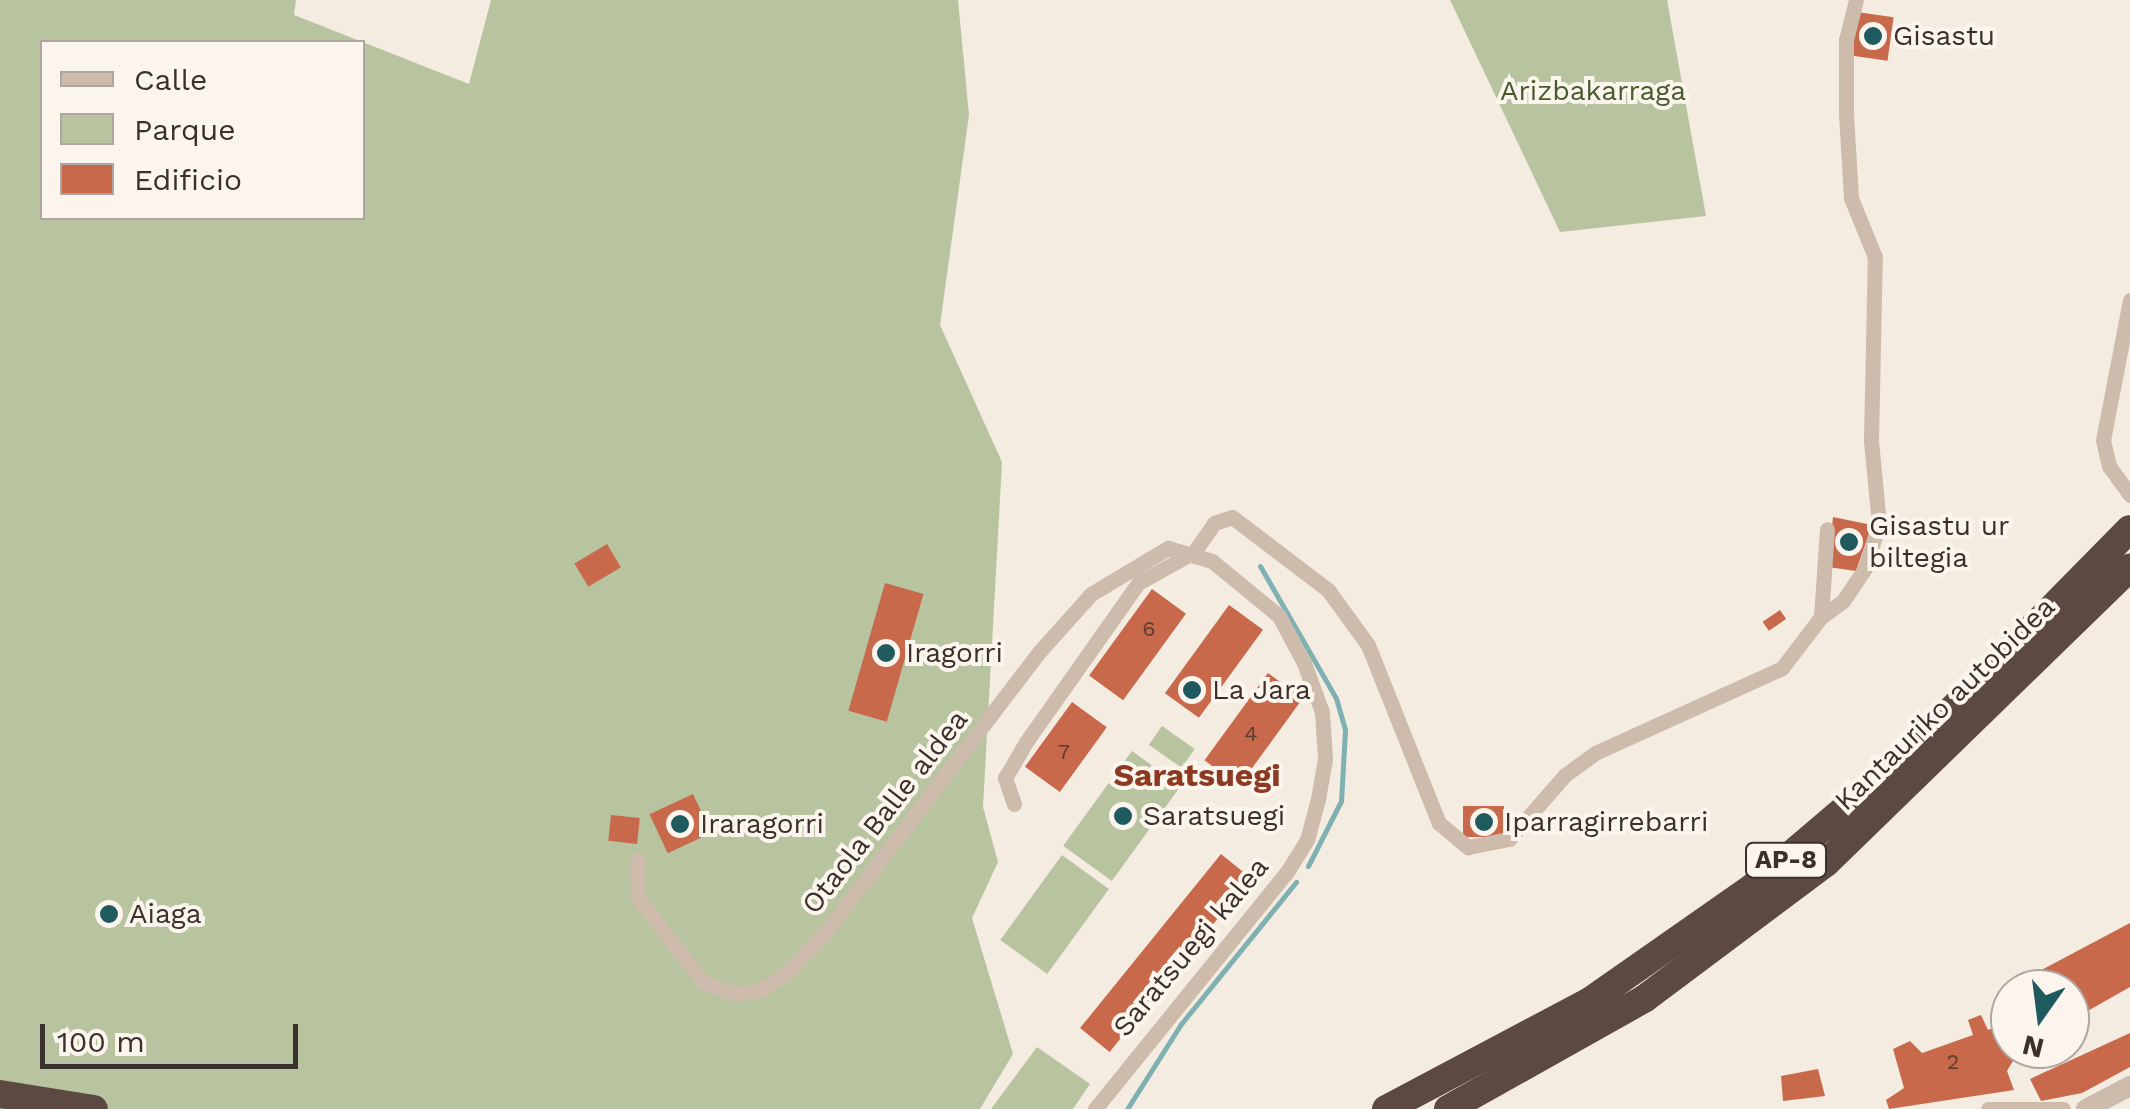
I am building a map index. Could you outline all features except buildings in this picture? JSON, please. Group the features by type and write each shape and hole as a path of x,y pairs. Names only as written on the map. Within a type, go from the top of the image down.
{"highway":[{"name":"Kantauriko autobidea","path":"1386,1109 1590,1001 1752,887 1900,762 2128,531"},
{"name":"Kantauriko autobidea","path":"1448,1109 1644,999 1826,864 2130,567"},
{"path":"0,1094 94,1109"}],"street":[{"path":"1014,804 1005,778 1138,582 1194,552 1214,523 1232,517 1328,590 1368,644 1440,822 1468,847 1510,839 1551,789 1595,754 1769,677 1792,658 1821,617 1843,601 1865,568 1879,524 1871,442 1875,257 1852,198 1846,113 1846,40 1856,0"},
{"path":"2130,300 2103,428 2109,466 2130,495"},
{"path":"1821,617 1827,529"},
{"name":"Otaola Balle aldea","path":"636,859 638,898 702,982 735,994 761,990 788,972 828,929 1039,652 1091,594 1168,548 1194,552"},
{"name":"Saratsuegi kalea","path":"1100,1104 1286,873 1307,840 1325,759 1322,712 1279,616 1238,576 1194,552"},
{"path":"2086,1109 2130,1086"},
{"path":"1988,1109 2062,1109"}],"green space":[{"path":"0,0 296,0 294,15 357,40 40,40 40,220 365,220 365,43 469,84 491,0 958,0 969,115 940,325 1002,462 983,807 998,862 972,918 1013,1054 980,1109 0,1109"},
{"name":"Arizbakarraga","path":"1450,0 1667,0 1706,216 1560,232"},
{"name":"Saratsuegi","path":"1162,726 1195,749 1182,768 1149,745"},
{"name":"Saratsuegi","path":"1132,751 1181,786 1112,881 1063,846"},
{"name":"Saratsuegi","path":"1062,855 1109,889 1047,974 1000,940"},
{"path":"1037,1047 1090,1084 1073,1109 991,1109"}],"waterway":[{"name":"Saratsuegi","path":"1260,566 1336,698 1345,730 1341,801 1308,866"},
{"name":"Saratsuegi","path":"1127,1109 1181,1024 1296,882"}],"place":[{"name":"Gisastu","path":"1873,36"},
{"name":"Gisastu ur biltegia","path":"1849,542"},
{"name":"Iragorri","path":"886,653"},
{"name":"La Jara","path":"1192,690"},
{"name":"Saratsuegi","path":"1123,816"},
{"name":"Iparragirrebarri","path":"1484,822"},
{"name":"Iraragorri","path":"680,824"},
{"name":"Aiaga","path":"109,914"}],"district":[{"name":"Saratsuegi","path":"1197,775"}]}
